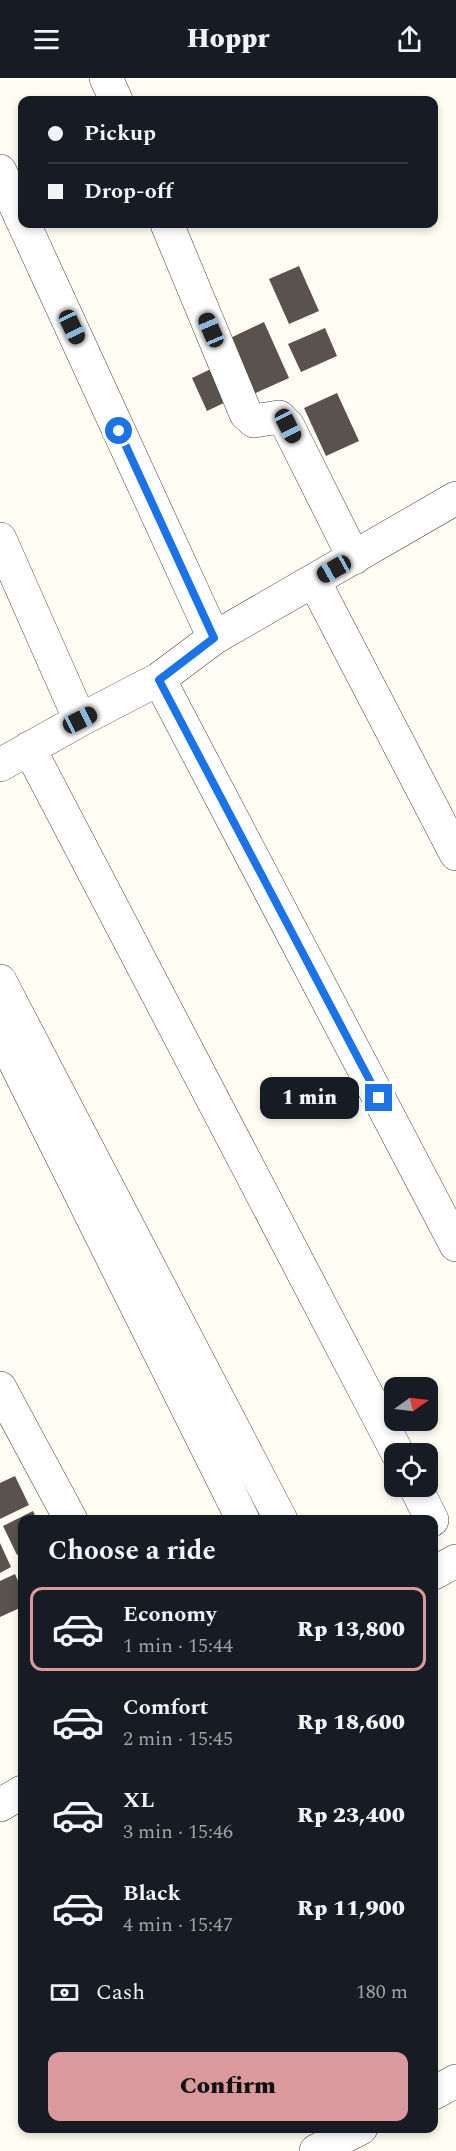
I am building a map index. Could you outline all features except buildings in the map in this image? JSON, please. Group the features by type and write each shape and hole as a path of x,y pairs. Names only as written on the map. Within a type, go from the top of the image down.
{"street":[{"path":"106,78 114,96"},
{"path":"0,171 18,211"},
{"path":"26,228 214,638"},
{"path":"169,228 246,414 254,421 279,417 288,426 354,558"},
{"path":"0,765 80,720 159,680 214,638 354,558 452,510"},
{"path":"0,539 80,720"},
{"path":"314,581 456,854"},
{"path":"159,680 456,1245"},
{"path":"29,748 392,1443"},
{"path":"0,981 278,1515"},
{"path":"0,1032 241,1515"},
{"path":"0,1390 68,1515"},
{"path":"420,1497 430,1515"},
{"path":"438,1571 456,1561"},
{"path":"0,1805 18,1794"},
{"path":"438,2091 456,2081"},
{"path":"316,2151 351,2133"}],"route":[{"path":"119,431 214,638 159,680 379,1098"}]}
